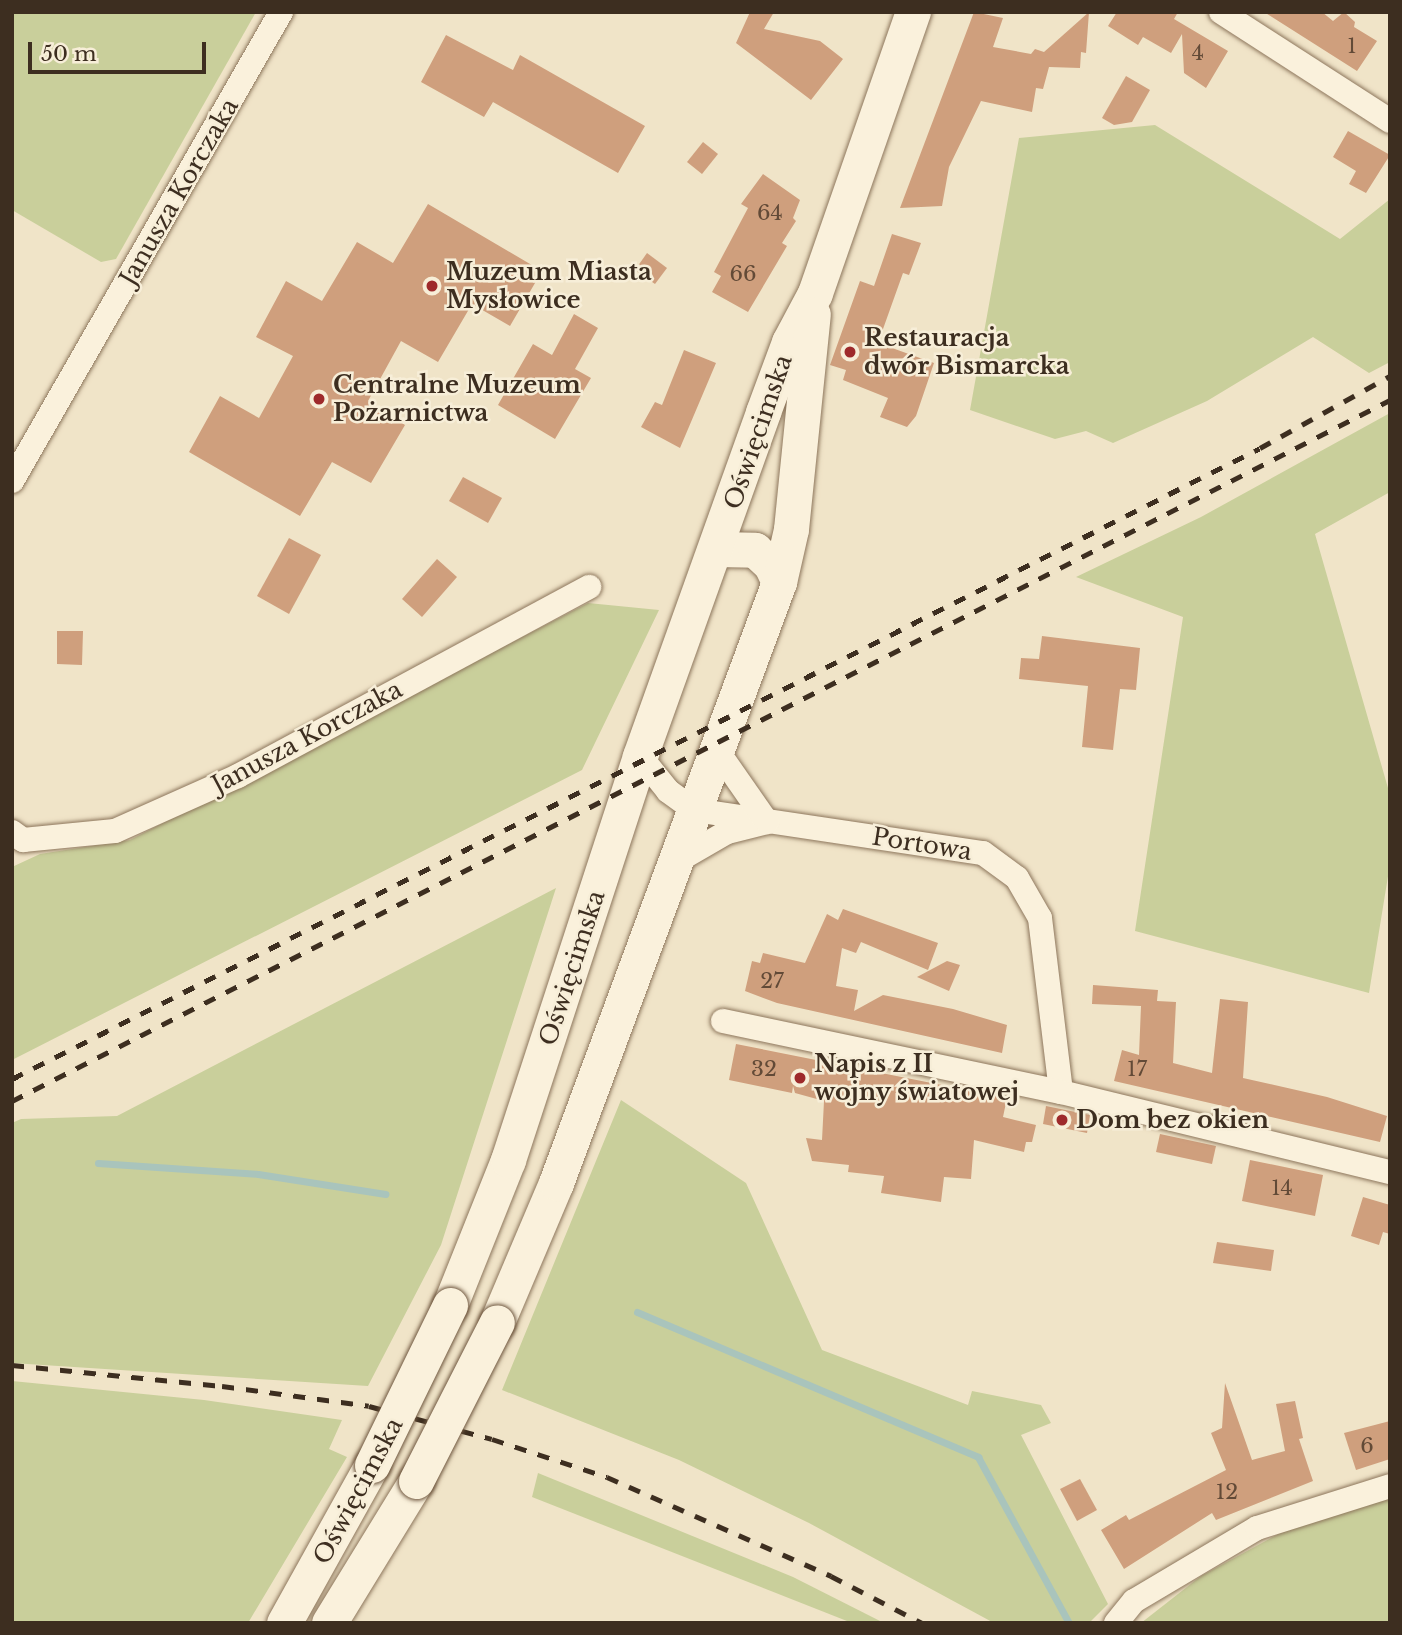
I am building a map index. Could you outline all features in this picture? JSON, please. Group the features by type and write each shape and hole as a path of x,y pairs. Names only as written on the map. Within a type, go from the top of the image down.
{"main road":[{"name":"Oświęcimska","path":"284,1623 372,1465 450,1305 508,1160 640,756 789,342 815,293 913,12"},
{"name":"Oświęcimska","path":"329,1623 416,1481 497,1322 556,1183 779,582 791,528 815,293"},
{"path":"716,549 755,550 771,565 779,582"}],"street":[{"name":"Janusza Korczaka","path":"12,481 281,12"},
{"path":"1221,12 1390,121"},
{"name":"Janusza Korczaka","path":"12,832 23,841 115,831 250,770 589,587"},
{"path":"716,750 768,822"},
{"path":"640,756 668,791 694,810"},
{"name":"Portowa","path":"694,810 983,853 1017,878 1040,918 1061,1091"},
{"name":"Portowa","path":"673,864 727,832 768,822"},
{"path":"723,1021 1061,1091 1390,1172"},
{"path":"1116,1623 1135,1601 1257,1528 1390,1486"}],"green space":[{"path":"12,12 256,12 116,259 101,262 12,210"},
{"path":"1155,125 1340,239 1390,199 1390,362 1369,373 1313,337 1207,401 1113,443 1086,431 1055,439 970,410 1019,138"},
{"path":"1390,413 1390,492 1315,534 1390,795 1390,864 1369,993 1135,931 1183,617 1076,577 1201,517"},
{"path":"588,603 659,610 582,770 12,1060 12,867 40,854 130,840"},
{"path":"556,888 441,1245 368,1386 12,1363 12,1123 21,1119 117,1116"},
{"path":"621,1100 746,1183 822,1350 968,1405 972,1391 1041,1405 1051,1423 1021,1435 1108,1604 1089,1623 994,1623 809,1523 679,1460 502,1390"},
{"path":"12,1381 204,1400 342,1420 329,1449 347,1457 248,1623 12,1623"},
{"path":"538,1473 793,1577 884,1623 852,1623 532,1497"},
{"path":"1390,1494 1390,1623 1141,1623 1201,1576 1295,1525"}],"building":[{"path":"750,12 774,12 764,29 820,41 843,59 811,100 736,43"},
{"path":"974,12 1003,18 993,47 1031,54 1035,49 1044,52 1089,12 1086,53 1081,52 1080,68 1049,67 1043,89 1036,88 1032,112 981,101 949,167 942,206 900,208"},
{"path":"1117,12 1178,12 1174,19 1228,51 1206,88 1184,73 1182,34 1171,53 1143,37 1138,45 1108,26"},
{"path":"1264,12 1322,12 1333,21 1344,12 1355,22 1354,27 1377,41 1357,71"},
{"path":"446,35 513,70 520,55 645,126 618,173 493,102 484,117 421,82"},
{"path":"1126,76 1150,90 1132,122 1114,125 1102,118"},
{"path":"1348,131 1390,155 1366,193 1349,184 1356,171 1333,157"},
{"path":"703,142 718,154 702,174 687,162"},
{"path":"763,174 800,200 793,218 796,221 782,243 787,246 748,312 712,292 721,276 714,272 748,208 741,204"},
{"path":"428,204 542,271 510,326 472,304 438,362 401,341 368,401 405,425 371,483 332,462 300,516 189,452 220,396 259,418 293,356 256,337 286,281 322,301 357,242 393,263"},
{"path":"892,234 921,243 909,275 903,273 878,343 934,363 916,416 907,427 880,417 888,398 843,380 846,370 830,365 860,281 874,286"},
{"path":"647,253 667,268 655,284 635,270"},
{"path":"574,314 598,328 575,369 591,378 555,439 498,405 533,344 552,355"},
{"path":"684,350 716,363 680,448 641,427 655,402 662,405"},
{"path":"463,477 502,498 488,523 449,501"},
{"path":"289,538 321,555 289,614 257,596"},
{"path":"437,559 457,577 422,617 402,599"},
{"path":"57,631 83,631 82,665 57,664"},
{"path":"1042,636 1140,648 1136,690 1120,689 1113,750 1082,747 1088,686 1019,679 1021,658 1039,659"},
{"path":"843,909 938,943 928,970 861,942 856,953 842,948 836,986 858,990 854,1011 883,995 953,1009 1007,1025 1002,1053 777,1003 745,991 752,961 760,963 763,953 805,963 827,914 838,920"},
{"path":"947,961 960,965 949,991 917,977"},
{"path":"1093,985 1158,990 1157,1001 1176,1002 1173,1063 1212,1073 1220,999 1248,1002 1243,1078 1327,1097 1387,1116 1380,1142 1114,1081 1122,1050 1139,1055 1141,1006 1092,1004"},
{"path":"736,1044 1007,1098 1003,1117 1036,1125 1032,1142 1026,1142 1024,1152 974,1140 971,1179 944,1177 941,1202 881,1193 884,1176 848,1172 849,1165 812,1161 806,1138 822,1140 824,1101 795,1093 793,1086 792,1093 729,1080"},
{"path":"1046,1106 1090,1115 1087,1133 1043,1124"},
{"path":"1160,1134 1216,1146 1212,1164 1156,1152"},
{"path":"1250,1160 1323,1175 1315,1216 1242,1201"},
{"path":"1363,1197 1390,1205 1390,1234 1383,1232 1379,1245 1351,1236"},
{"path":"1217,1242 1274,1250 1271,1271 1213,1263"},
{"path":"1225,1383 1252,1460 1285,1451 1276,1404 1295,1401 1303,1438 1299,1439 1313,1481 1216,1520 1212,1513 1124,1569 1101,1530 1126,1515 1129,1520 1226,1470 1211,1433 1222,1428"},
{"path":"1390,1421 1390,1459 1356,1470 1344,1433"},
{"path":"1080,1479 1097,1510 1077,1521 1060,1489"}],"waterway":[{"path":"98,1163 258,1174 385,1194"},
{"path":"637,1312 978,1457 1069,1623"}],"railway":[{"path":"12,1079 1260,448 1390,376"},
{"path":"12,1101 1390,400"},
{"path":"12,1365 222,1386 369,1406 492,1439 607,1477 831,1576 922,1623"}],"place":[{"name":"Muzeum Miasta Mysłowice","path":"432,286"},
{"name":"Restauracja dwór Bismarcka","path":"850,352"},
{"name":"Centralne Muzeum Pożarnictwa","path":"319,399"},
{"name":"Napis z II wojny światowej","path":"800,1078"},
{"name":"Dom bez okien","path":"1062,1120"}]}
